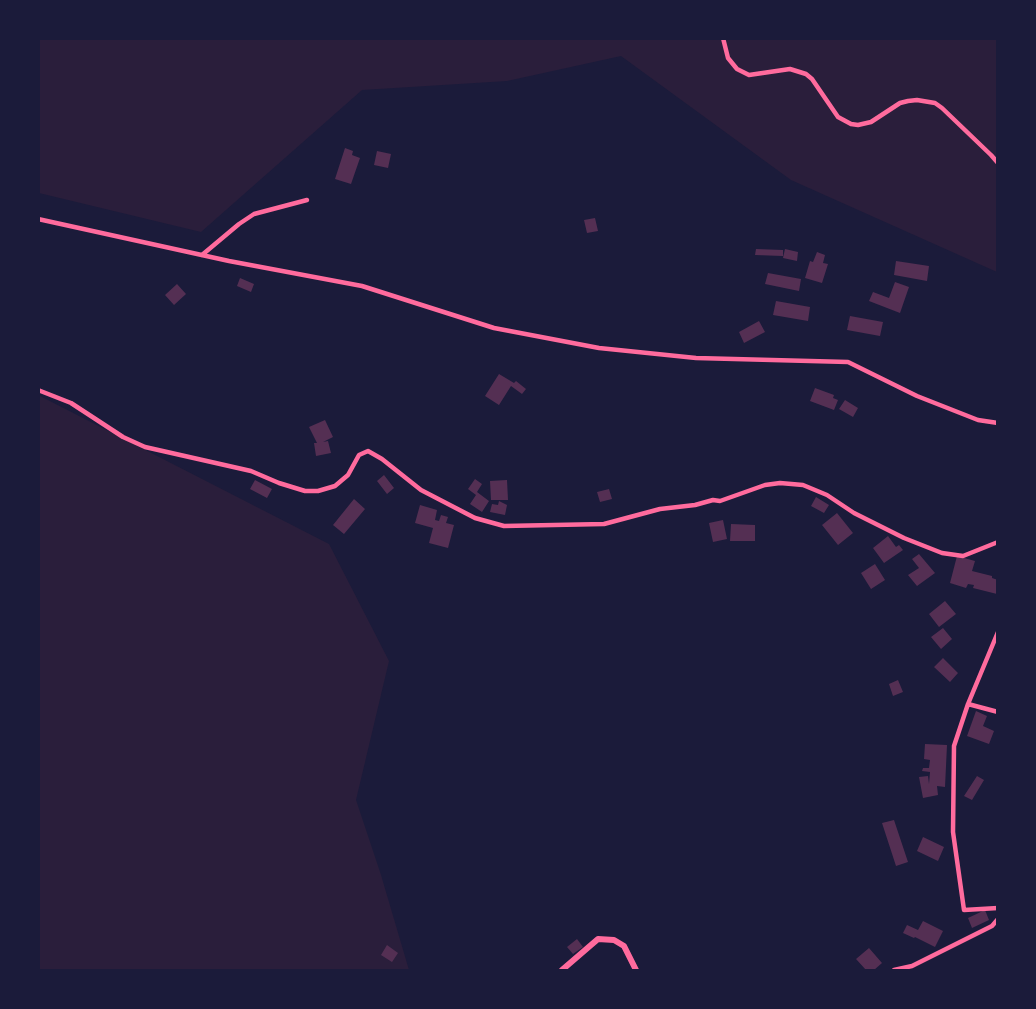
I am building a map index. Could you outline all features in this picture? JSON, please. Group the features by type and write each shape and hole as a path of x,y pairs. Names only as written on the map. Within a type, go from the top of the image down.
{"street":[{"path":"723,38 728,58 737,69 749,75 790,69 806,74 838,117 851,124 872,122 900,103 917,100 934,103 998,163"},
{"path":"201,255 254,214 307,200"},
{"path":"38,219 201,255 362,286 494,328 599,348 696,358 848,362 917,396 978,420 998,423"},
{"path":"38,390 71,403 123,437 145,447 251,471 305,491 318,491 335,486 348,475 359,455 368,451 421,490 475,518 504,526 604,524 660,509 720,500 765,485 780,483 803,485 828,495 854,513 942,553 963,556 998,542"},
{"path":"998,632 954,746 953,832 964,910 998,908"},
{"path":"990,649 998,647"},
{"path":"968,704 998,712"},
{"path":"894,971 992,926 998,919"},
{"path":"562,971 598,939 614,940 624,946 636,971"}],"shaded area":[{"path":"39,39 997,39 997,272 791,180 621,56 507,81 362,90 201,232 39,193"},
{"path":"38,395 329,544 389,661 356,800 409,970 39,970"}],"building":[{"path":"345,148 360,158 351,184 335,179"},
{"path":"377,151 391,154 388,168 374,165"},
{"path":"595,218 598,231 587,233 584,220"},
{"path":"756,249 783,250 783,256 755,255"},
{"path":"785,249 798,252 797,261 783,258"},
{"path":"817,252 825,255 823,263 828,264 822,283 805,278 810,261 813,262"},
{"path":"896,261 929,266 927,281 894,275"},
{"path":"768,273 801,279 799,291 765,284"},
{"path":"240,278 254,284 251,292 237,286"},
{"path":"895,282 909,287 900,313 869,301 873,292 889,298"},
{"path":"177,284 186,294 174,305 165,295"},
{"path":"776,301 810,307 808,321 773,315"},
{"path":"850,316 883,322 880,336 847,330"},
{"path":"759,321 765,332 744,343 739,332"},
{"path":"499,374 514,383 516,381 526,389 522,394 511,386 499,405 485,396"},
{"path":"815,388 834,395 833,398 838,400 834,410 810,401"},
{"path":"845,400 858,408 853,417 839,409"},
{"path":"325,420 333,437 323,442 328,441 331,453 316,456 314,443 317,443 309,427"},
{"path":"384,475 394,488 387,494 377,481"},
{"path":"475,479 482,484 477,492 489,501 482,512 470,504 476,495 468,489"},
{"path":"255,480 272,489 267,498 250,489"},
{"path":"507,480 508,500 491,500 490,481"},
{"path":"609,489 612,499 600,502 597,492"},
{"path":"816,497 829,505 824,513 811,506"},
{"path":"354,499 365,509 344,534 333,525"},
{"path":"499,501 507,505 505,515 490,512 492,504 498,505"},
{"path":"420,505 437,510 435,520 439,521 441,515 448,517 446,523 454,525 448,548 429,543 433,528 415,523"},
{"path":"837,513 853,533 838,545 822,525"},
{"path":"723,520 727,539 713,542 709,523"},
{"path":"731,524 755,525 755,541 730,541"},
{"path":"888,536 896,547 899,545 903,550 884,563 873,548"},
{"path":"919,554 935,573 917,586 908,575 919,568 912,559"},
{"path":"957,556 975,561 972,571 998,580 997,594 973,588 974,585 968,584 966,588 950,583"},
{"path":"875,564 885,580 871,589 861,573"},
{"path":"945,601 956,614 939,627 929,614"},
{"path":"943,628 952,639 941,649 931,637"},
{"path":"943,658 958,673 950,682 934,667"},
{"path":"898,680 903,692 893,696 889,684"},
{"path":"976,711 987,716 983,726 994,731 989,744 967,736"},
{"path":"925,744 947,745 945,787 937,786 938,795 923,798 919,777 928,776 929,784 930,772 922,771 923,768 929,768 930,760 924,759"},
{"path":"977,776 984,780 972,800 964,796"},
{"path":"894,820 908,862 896,866 882,823"},
{"path":"923,837 944,847 938,861 917,851"},
{"path":"985,910 989,920 972,928 968,918"},
{"path":"923,921 943,931 935,947 903,933 907,925 918,930"},
{"path":"577,939 583,947 573,954 567,947"},
{"path":"387,945 398,953 392,962 381,955"},
{"path":"869,948 882,963 874,970 866,970 856,959"}]}
